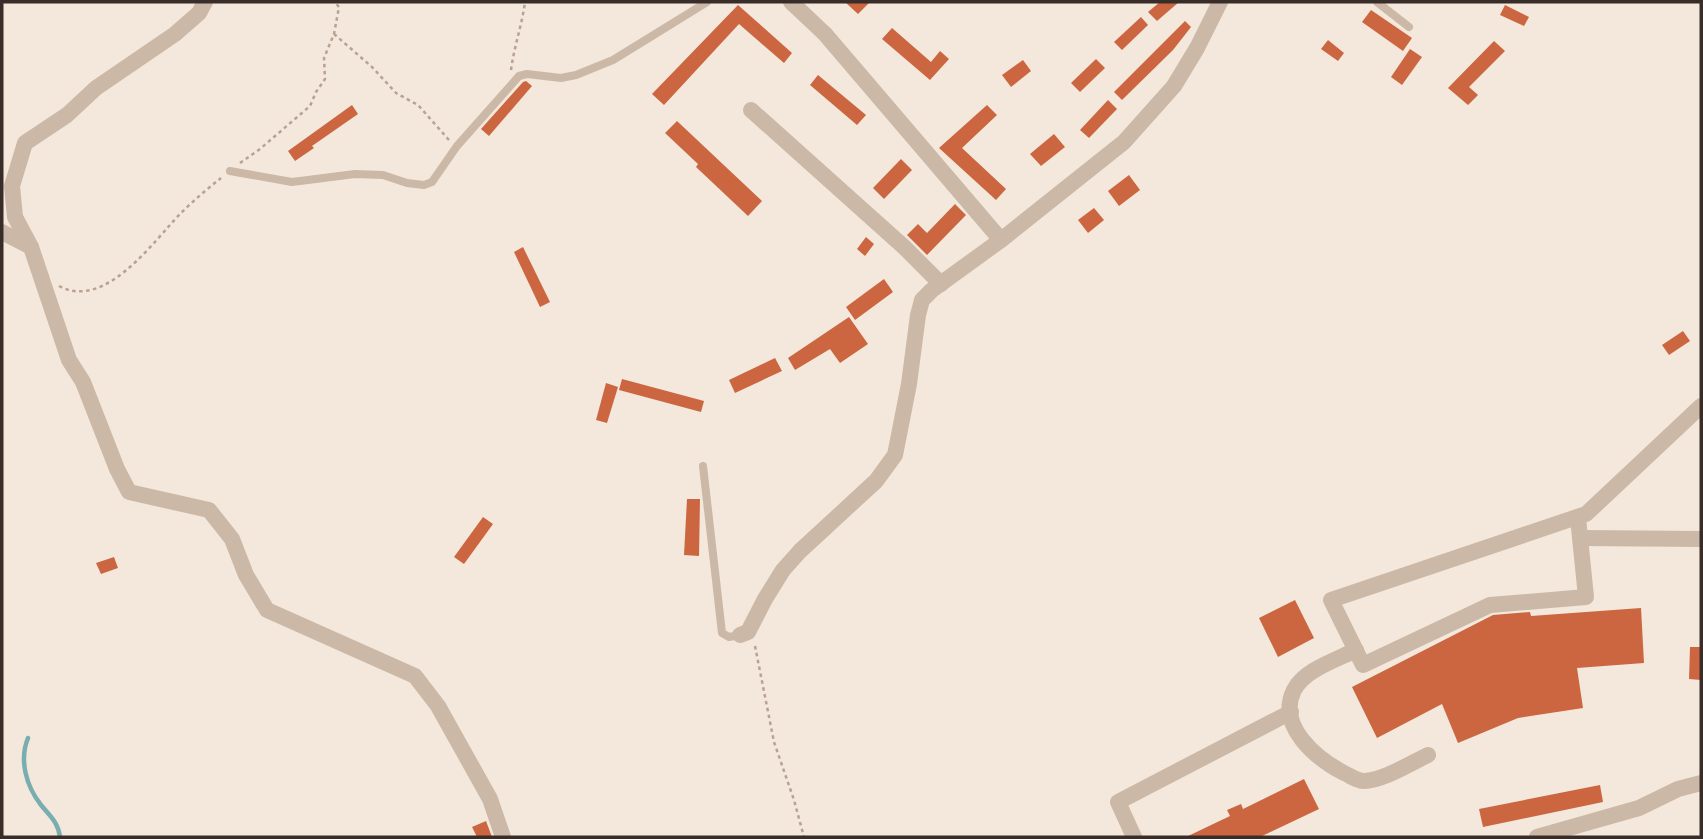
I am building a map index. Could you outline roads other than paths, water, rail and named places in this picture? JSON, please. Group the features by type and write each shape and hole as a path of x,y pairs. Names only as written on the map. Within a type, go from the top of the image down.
{"street":[{"path":"205,2 199,13 175,34 96,88 67,115 25,143 12,186 15,217 31,247 69,360 83,382 117,470 129,492 209,510 232,540 246,575 267,610 415,676 438,706 490,799 503,837"},
{"path":"791,2 825,34 1001,240"},
{"path":"740,635 748,632 783,570 876,481 891,462 897,446 909,384 922,300 1124,142 1174,86 1220,2"},
{"path":"751,110 904,247 941,284"},
{"path":"2,232 31,247"},
{"path":"1578,518 1586,597 1490,605 1363,665 1331,600 1578,518 1592,510 1701,406"},
{"path":"1580,538 1701,539"},
{"path":"1356,650 1300,681 1293,692 1293,725 1305,744 1332,767 1360,782 1372,780 1428,755"},
{"path":"1134,837 1118,802 1291,712"},
{"path":"1537,837 1639,808 1678,789 1701,783"}],"lane":[{"path":"230,171 292,182 355,174 383,175 424,186 432,182 457,146 519,76 527,74 568,77 613,60 707,2"},
{"path":"1377,2 1409,27"},
{"path":"703,466 722,633 729,637 740,635"}],"waterway":[{"path":"28,738 24,755 28,781 36,798 55,823 60,837"}]}
